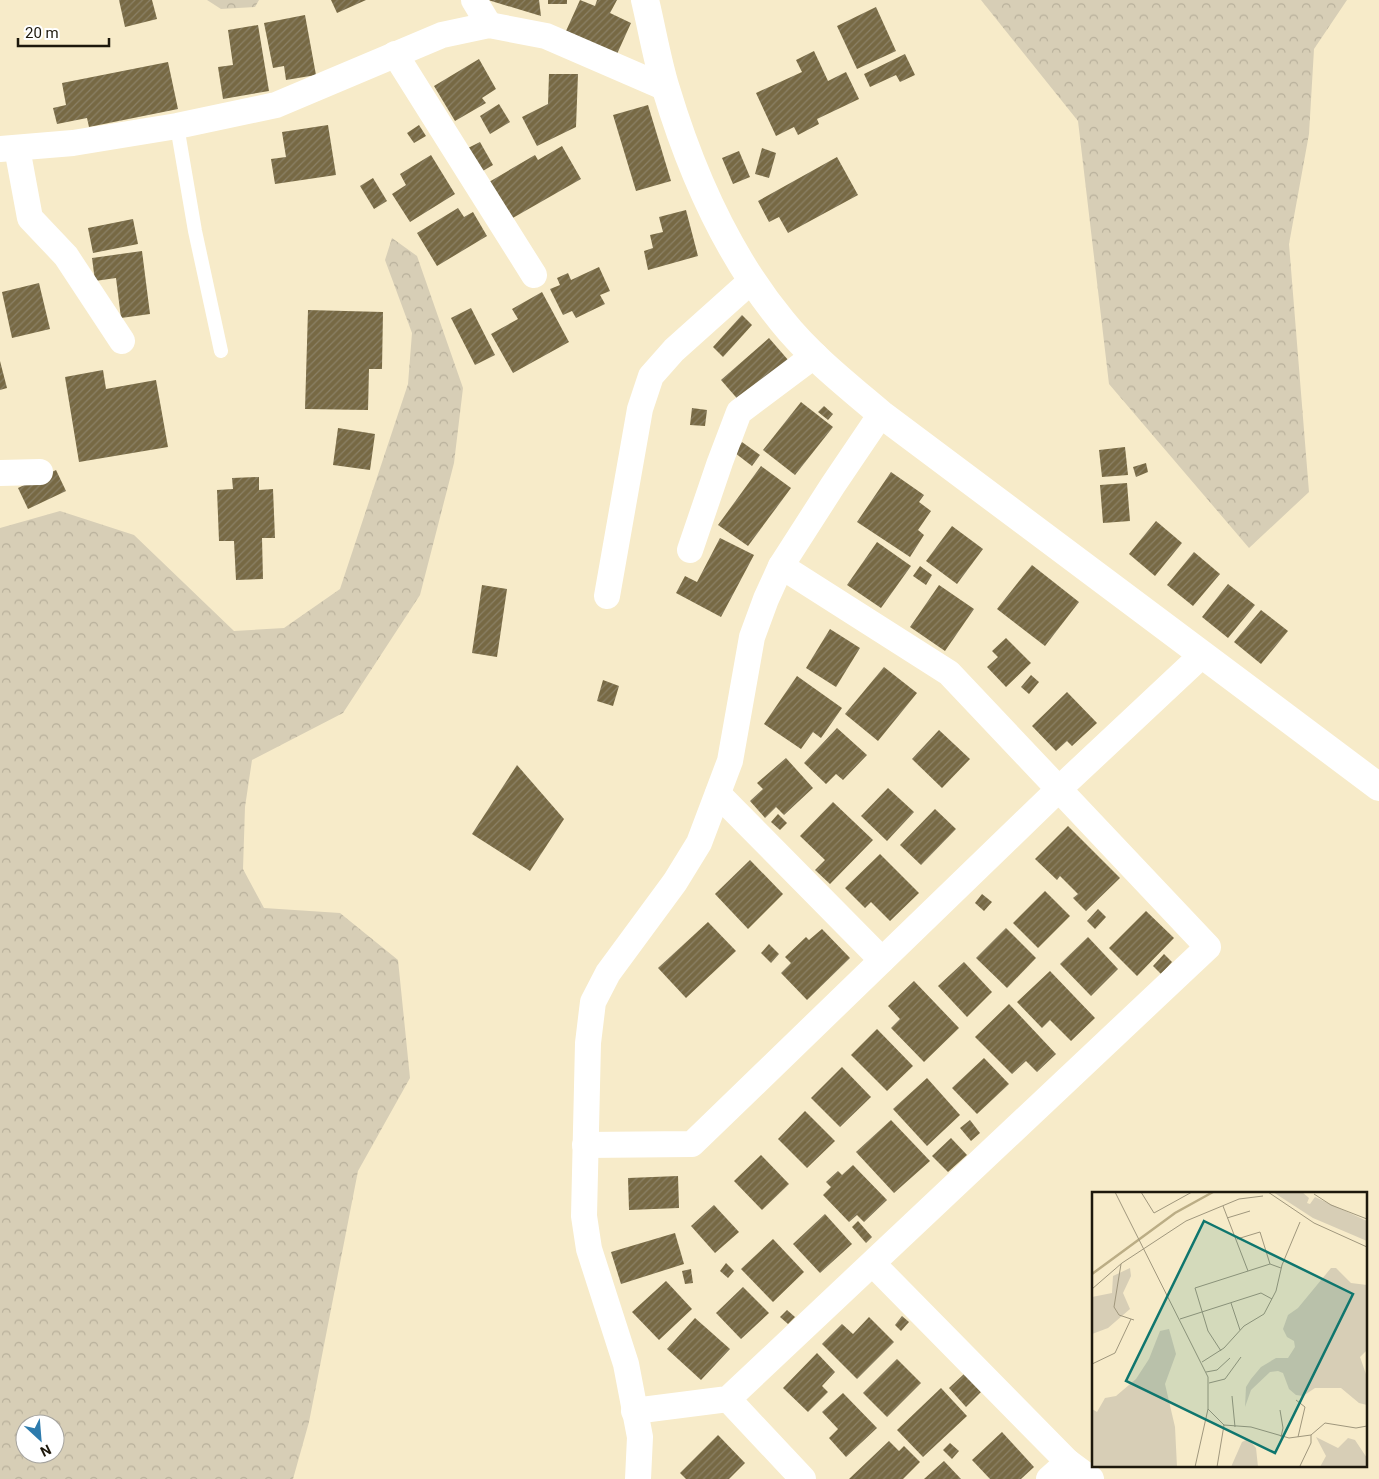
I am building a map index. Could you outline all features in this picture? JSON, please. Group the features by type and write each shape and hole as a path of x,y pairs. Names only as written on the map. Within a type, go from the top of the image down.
{"street":[{"path":"474,0 489,25"},
{"path":"645,0 666,88 700,186 725,236 751,281 783,322 834,375 881,414 1379,787"},
{"path":"122,341 66,256 30,218 8,149 73,143 177,126 276,105 442,35 489,25 546,36 666,88"},
{"path":"395,54 534,275"},
{"path":"607,596 640,409 651,376 674,350 751,281"},
{"path":"690,550 720,462 740,412 815,355"},
{"path":"638,1479 640,1437 626,1364 589,1249 584,1216 588,1043 594,1002 608,973 680,874 699,843 730,761 752,637 766,599 781,566 833,484 881,414"},
{"path":"0,473 40,472"},
{"path":"634,1410 728,1399 1208,947 949,673 781,566"},
{"path":"585,1145 692,1144 1059,789 1202,655"},
{"path":"718,794 882,960"},
{"path":"873,1264 1068,1462 1091,1479"},
{"path":"728,1399 803,1479"},
{"path":"1049,1479 1068,1462"}],"lane":[{"path":"177,126 196,231 221,351"}],"green space":[{"path":"207,0 259,0 255,7 221,9"},
{"path":"981,0 1347,0 1314,49 1309,134 1289,244 1309,492 1249,548 1109,384 1078,121"},
{"path":"392,238 417,256 463,388 454,463 420,595 343,713 252,760 245,807 243,869 264,908 340,913 398,960 410,1078 358,1171 309,1422 293,1479 0,1479 0,528 60,511 134,535 234,631 284,628 340,589 408,384 412,333 385,260"}],"building":[{"path":"119,0 152,0 157,19 125,27"},
{"path":"331,0 366,0 337,13"},
{"path":"488,0 539,0 541,16"},
{"path":"548,0 567,0 567,4 548,4"},
{"path":"580,0 595,6 597,0 617,0 610,13 631,23 617,54 566,31"},
{"path":"876,7 896,51 857,69 837,26"},
{"path":"305,15 316,75 286,80 284,66 273,68 264,23"},
{"path":"258,25 269,91 223,99 218,67 233,65 228,30"},
{"path":"814,51 828,81 846,72 859,99 817,119 819,124 798,135 794,127 776,136 756,93 802,72 796,60"},
{"path":"905,54 915,75 900,82 896,75 870,87 864,74"},
{"path":"479,59 496,89 482,98 486,103 455,121 434,86"},
{"path":"168,62 178,109 89,127 87,118 57,124 53,108 66,105 62,83"},
{"path":"549,74 578,74 576,127 537,146 522,117 548,104"},
{"path":"499,104 510,122 490,134 480,116"},
{"path":"648,105 671,181 636,191 613,115"},
{"path":"328,125 336,175 275,184 271,159 286,157 282,132"},
{"path":"419,125 426,136 414,143 407,133"},
{"path":"480,142 493,165 481,172 468,148"},
{"path":"562,146 581,179 511,219 489,182 535,155 538,160"},
{"path":"762,148 776,153 769,178 755,174"},
{"path":"739,151 750,177 733,184 722,158"},
{"path":"431,155 455,194 410,222 392,194 406,185 400,174"},
{"path":"837,157 858,195 788,233 779,217 769,222 758,201"},
{"path":"373,178 387,201 374,209 360,186"},
{"path":"458,208 464,217 473,212 487,236 437,266 417,233"},
{"path":"686,210 698,256 648,270 644,251 653,248 650,235 663,232 659,217"},
{"path":"133,219 138,244 93,253 88,228"},
{"path":"142,251 150,314 121,318 116,278 95,281 92,258"},
{"path":"599,267 610,291 600,295 605,304 576,318 572,311 563,315 550,289 560,285 557,278 568,273 571,280"},
{"path":"39,283 50,329 12,338 2,292"},
{"path":"542,292 569,342 513,373 491,334 518,319 512,309"},
{"path":"471,308 495,355 475,365 451,318"},
{"path":"308,310 383,312 382,369 369,369 368,410 305,409"},
{"path":"742,315 752,325 723,357 713,347"},
{"path":"769,338 789,361 741,403 721,380"},
{"path":"0,361 7,388 0,390"},
{"path":"103,370 106,389 156,380 168,447 79,462 65,377"},
{"path":"801,402 833,427 795,475 763,450"},
{"path":"824,406 833,414 828,420 818,412"},
{"path":"692,408 707,410 705,426 690,425"},
{"path":"338,428 375,434 370,470 333,465"},
{"path":"742,442 760,455 752,466 735,453"},
{"path":"1125,447 1128,475 1102,477 1099,450"},
{"path":"1146,463 1148,472 1136,477 1133,467"},
{"path":"761,466 791,488 748,546 718,525"},
{"path":"56,470 66,491 28,509 18,488"},
{"path":"891,472 924,495 919,502 931,511 918,530 924,535 910,557 857,522"},
{"path":"259,477 259,490 273,489 275,538 262,538 263,579 236,580 234,541 219,541 217,490 233,489 232,478"},
{"path":"1127,483 1130,521 1103,523 1100,485"},
{"path":"1156,521 1182,543 1155,576 1129,554"},
{"path":"952,526 983,549 957,584 926,561"},
{"path":"720,538 754,555 721,617 676,593 685,576 697,582"},
{"path":"877,542 911,566 881,608 847,585"},
{"path":"1194,552 1220,574 1193,606 1167,585"},
{"path":"1032,565 1079,602 1045,646 997,609"},
{"path":"920,566 932,575 926,585 913,576"},
{"path":"1228,584 1255,605 1228,638 1202,617"},
{"path":"482,585 507,589 497,657 472,653"},
{"path":"939,585 974,609 945,651 910,627"},
{"path":"1261,610 1288,631 1261,664 1234,642"},
{"path":"830,629 860,648 836,687 806,668"},
{"path":"1006,638 1031,663 1006,687 987,667 998,657 992,651"},
{"path":"884,667 917,693 878,741 845,714"},
{"path":"1031,675 1039,682 1029,694 1021,687"},
{"path":"797,676 842,708 821,738 813,732 801,749 764,724"},
{"path":"603,680 619,686 613,706 597,701"},
{"path":"1067,692 1097,723 1072,746 1067,741 1056,751 1032,726"},
{"path":"837,728 867,755 843,780 836,774 826,784 804,763"},
{"path":"939,730 970,759 942,788 912,759"},
{"path":"786,758 813,788 784,815 776,807 765,818 750,801 763,789 757,783"},
{"path":"517,765 564,819 530,871 472,834"},
{"path":"888,788 914,812 887,841 861,816"},
{"path":"833,802 873,840 830,884 815,870 825,860 800,836"},
{"path":"935,809 956,829 921,865 900,845"},
{"path":"778,814 787,823 780,830 771,822"},
{"path":"1068,826 1120,878 1086,911 1073,898 1078,894 1060,876 1057,880 1035,859"},
{"path":"880,854 919,893 890,921 871,902 865,908 845,888"},
{"path":"750,860 783,894 748,929 715,894"},
{"path":"1045,891 1070,916 1038,948 1013,923"},
{"path":"982,894 992,902 984,911 975,903"},
{"path":"1098,909 1106,917 1095,929 1087,921"},
{"path":"1146,911 1174,938 1137,976 1109,948"},
{"path":"708,922 736,951 686,998 658,968"},
{"path":"1006,928 1036,958 1007,988 976,958"},
{"path":"822,929 850,958 807,1000 781,973 791,963 785,957 806,937 809,940"},
{"path":"1088,937 1118,969 1091,996 1060,964"},
{"path":"769,944 779,954 771,963 761,953"},
{"path":"1164,954 1172,962 1161,974 1153,966"},
{"path":"964,962 992,992 967,1017 938,986"},
{"path":"1050,971 1095,1018 1071,1041 1050,1020 1042,1028 1017,1002"},
{"path":"914,981 959,1028 924,1062 891,1028 900,1019 888,1006"},
{"path":"1009,1004 1056,1054 1037,1072 1026,1061 1012,1074 975,1037"},
{"path":"877,1029 913,1066 887,1091 851,1055"},
{"path":"984,1058 1009,1084 977,1114 952,1088"},
{"path":"842,1067 871,1097 840,1127 811,1098"},
{"path":"927,1078 960,1115 927,1146 893,1109"},
{"path":"805,1111 835,1141 807,1168 778,1139"},
{"path":"891,1120 930,1161 894,1193 856,1152"},
{"path":"970,1120 980,1133 971,1141 960,1128"},
{"path":"951,1138 967,1155 948,1172 932,1156"},
{"path":"761,1155 789,1184 762,1210 734,1181"},
{"path":"853,1165 887,1200 864,1222 857,1215 849,1222 823,1195 831,1187 826,1182 838,1171 842,1175"},
{"path":"678,1176 679,1208 629,1210 628,1178"},
{"path":"714,1205 739,1232 715,1253 691,1226"},
{"path":"825,1214 852,1244 820,1273 793,1244"},
{"path":"858,1221 872,1237 866,1243 852,1227"},
{"path":"675,1233 684,1264 621,1284 611,1252"},
{"path":"773,1239 804,1272 773,1302 741,1269"},
{"path":"726,1263 734,1271 728,1278 720,1271"},
{"path":"691,1269 693,1283 685,1284 682,1271"},
{"path":"666,1281 692,1309 659,1340 632,1312"},
{"path":"743,1287 769,1313 741,1339 716,1313"},
{"path":"787,1310 795,1317 788,1324 780,1317"},
{"path":"902,1316 909,1322 901,1331 895,1325"},
{"path":"869,1317 894,1342 857,1379 822,1344 842,1324 853,1334"},
{"path":"695,1318 730,1349 701,1380 667,1349"},
{"path":"817,1353 835,1372 822,1386 828,1392 808,1412 783,1388"},
{"path":"897,1359 921,1383 887,1417 863,1393"},
{"path":"964,1374 981,1392 966,1407 949,1388"},
{"path":"941,1388 967,1416 923,1457 897,1430"},
{"path":"843,1393 877,1428 846,1457 829,1438 838,1429 822,1412"},
{"path":"1002,1432 1034,1467 1021,1479 990,1479 972,1460"},
{"path":"718,1435 745,1463 729,1479 686,1479 680,1473"},
{"path":"889,1441 899,1451 904,1446 920,1462 903,1479 849,1479"},
{"path":"950,1443 959,1451 952,1459 943,1450"},
{"path":"944,1461 961,1479 924,1479"}]}
